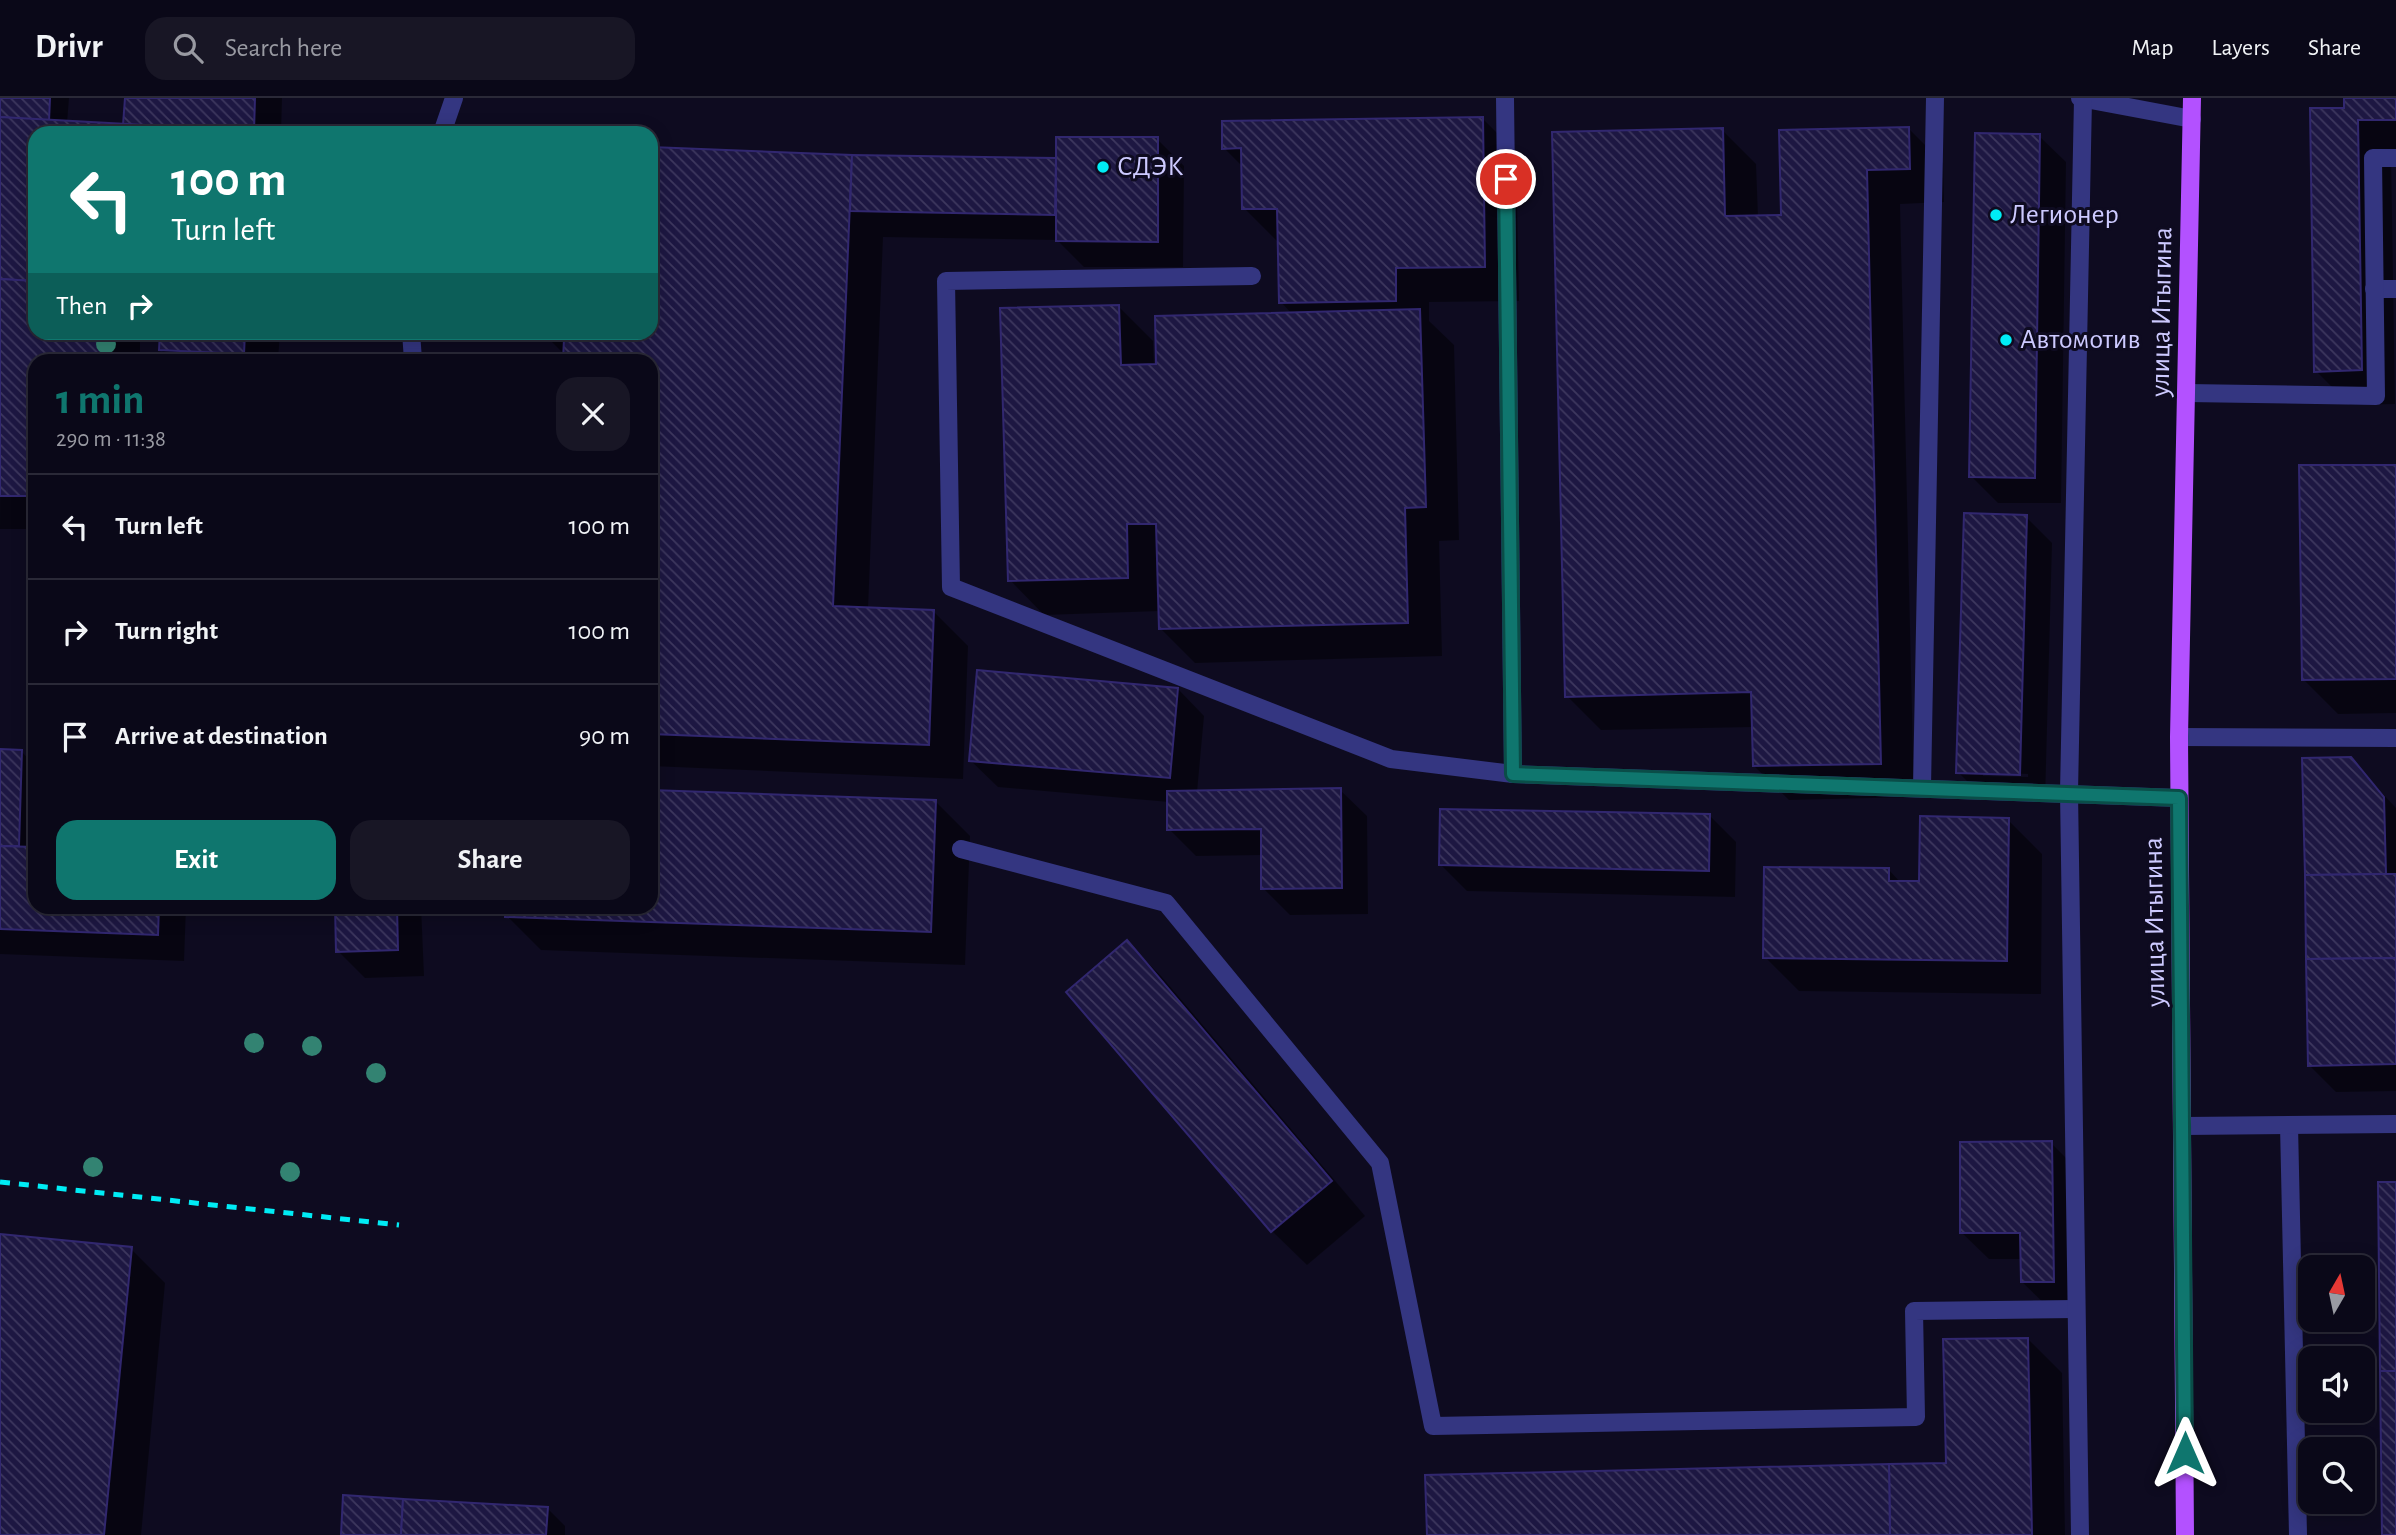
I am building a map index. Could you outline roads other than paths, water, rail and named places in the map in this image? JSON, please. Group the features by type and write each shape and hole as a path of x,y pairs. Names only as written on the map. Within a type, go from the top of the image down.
{"main road":[{"name":"улица Итыгина","path":"2185,1535 2179,737 2192,98"}],"lane":[{"path":"444,126 454,98"},
{"path":"1505,98 1513,774"},
{"path":"1922,787 1936,98"},
{"path":"2080,1535 2069,792 2081,98 2192,119"},
{"path":"2187,393 2376,396 2373,158 2396,158"},
{"path":"1252,276 946,281 951,587 1391,759 1513,774 2179,798"},
{"path":"2374,289 2396,289"},
{"path":"2179,737 2396,738"},
{"path":"961,849 1166,902 1363,1142 1380,1163 1433,1426 1916,1418 1914,1311 2075,1309"},
{"path":"2184,1126 2396,1124"},
{"path":"2289,1125 2298,1535"}],"railway":[{"path":"0,1182 399,1225"}],"place":[{"name":"СДЭК","path":"1103,167"},
{"name":"Легионер","path":"1996,215"},
{"name":"Автомотив","path":"2006,340"}]}
